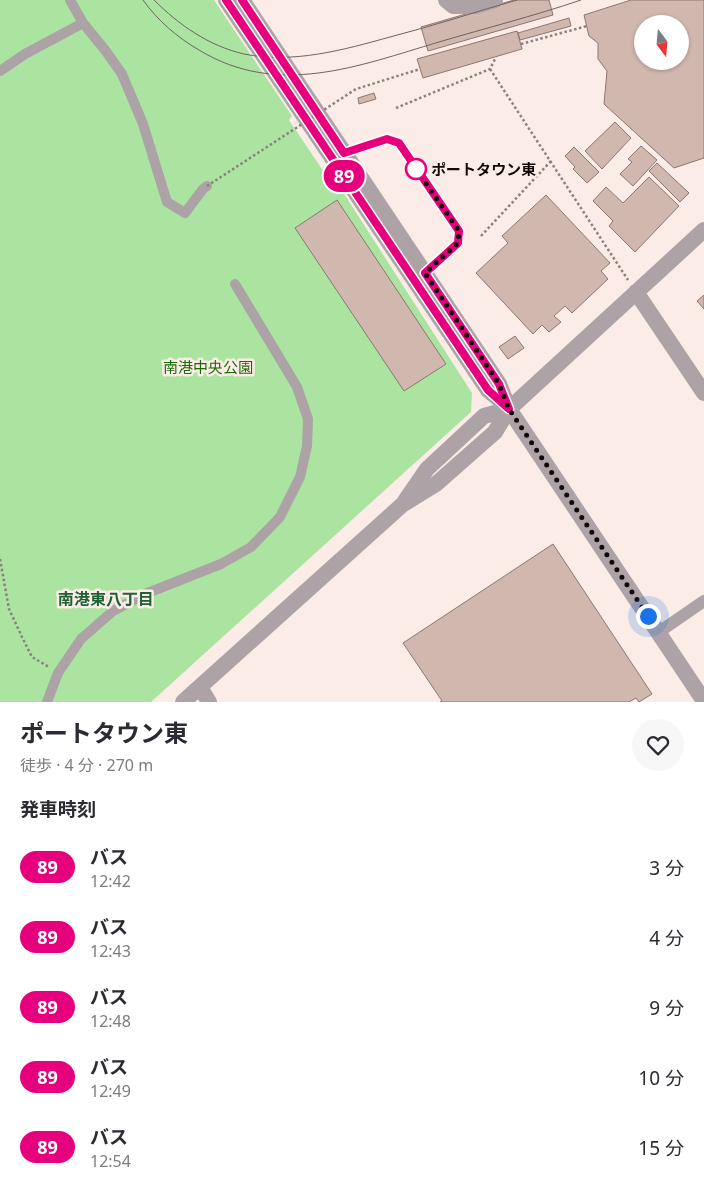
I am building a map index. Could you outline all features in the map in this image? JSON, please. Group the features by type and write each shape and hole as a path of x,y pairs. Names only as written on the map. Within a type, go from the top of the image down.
{"street":[{"path":"70,0 83,23 122,74 143,124 167,202 186,213 207,186"},
{"path":"226,0 488,390 509,409"},
{"path":"242,0 499,384 509,409 704,701"},
{"path":"446,0 453,6 475,6 496,0"},
{"path":"0,72 25,54 83,23"},
{"path":"183,702 402,505 427,469 484,416 509,409 632,286 704,230"},
{"path":"47,702 58,673 81,639 113,611 145,594 221,564 251,547 280,517 300,477 307,446 308,419 297,387 235,284"},
{"path":"632,286 704,393"},
{"path":"659,632 704,601"},
{"path":"200,687 210,702"}],"lane":[{"path":"344,153 387,139 399,143 459,231 458,243 425,273"}],"path":[{"path":"521,44 587,26"},
{"path":"396,108 490,69 496,57"},
{"path":"207,186 356,89 420,69"},
{"path":"490,69 632,286"},
{"path":"481,236 550,161"},
{"path":"0,559 10,609 22,637 32,656 58,673"}],"green space":[{"name":"南港中央公園","path":"0,0 214,0 292,116 289,120 336,190 341,189 472,393 471,412 151,702 0,702"}],"building":[{"path":"514,0 549,0 553,15 428,51 421,27"},
{"path":"631,0 704,0 704,158 674,168 604,104 607,71 598,59 598,43 589,36 584,15"},
{"path":"569,18 571,26 520,40 518,33"},
{"path":"517,31 522,49 423,78 417,59"},
{"path":"374,93 376,99 359,104 358,98"},
{"path":"615,122 631,138 602,169 585,151"},
{"path":"641,146 657,160 633,186 620,174 632,162 628,159"},
{"path":"574,147 599,172 587,183 573,169 575,167 565,156"},
{"path":"522,162 526,166 514,175 511,171"},
{"path":"657,163 689,193 680,202 649,171"},
{"path":"649,177 679,206 635,252 609,226 613,221 593,201 606,187 623,203"},
{"path":"546,195 610,263 601,271 608,279 572,313 565,306 554,316 561,322 549,332 542,325 533,334 476,273 508,243 502,236"},
{"path":"337,200 446,364 404,391 295,228"},
{"path":"704,295 704,309 697,301"},
{"path":"515,336 524,348 508,359 499,347"},
{"path":"553,544 652,694 639,702 636,698 629,702 440,702 442,701 403,643"}],"tram line":[{"path":"143,0 168,28 199,50 229,64 258,72 288,75 348,68 581,0"},
{"path":"154,0 184,26 207,40 231,50 262,57 318,54 354,47 517,0"}],"bus line":[{"name":"89","path":"226,0 488,390 509,409 499,384 425,273 458,243 459,231 399,143 387,139 344,153 242,0"}],"place":[{"name":"ポートタウン東","path":"416,169"}],"district":[{"name":"南港東八丁目","path":"106,599"}],"route":[{"path":"416,169 459,231 458,243 425,273 499,384 509,409 648,616"}]}
